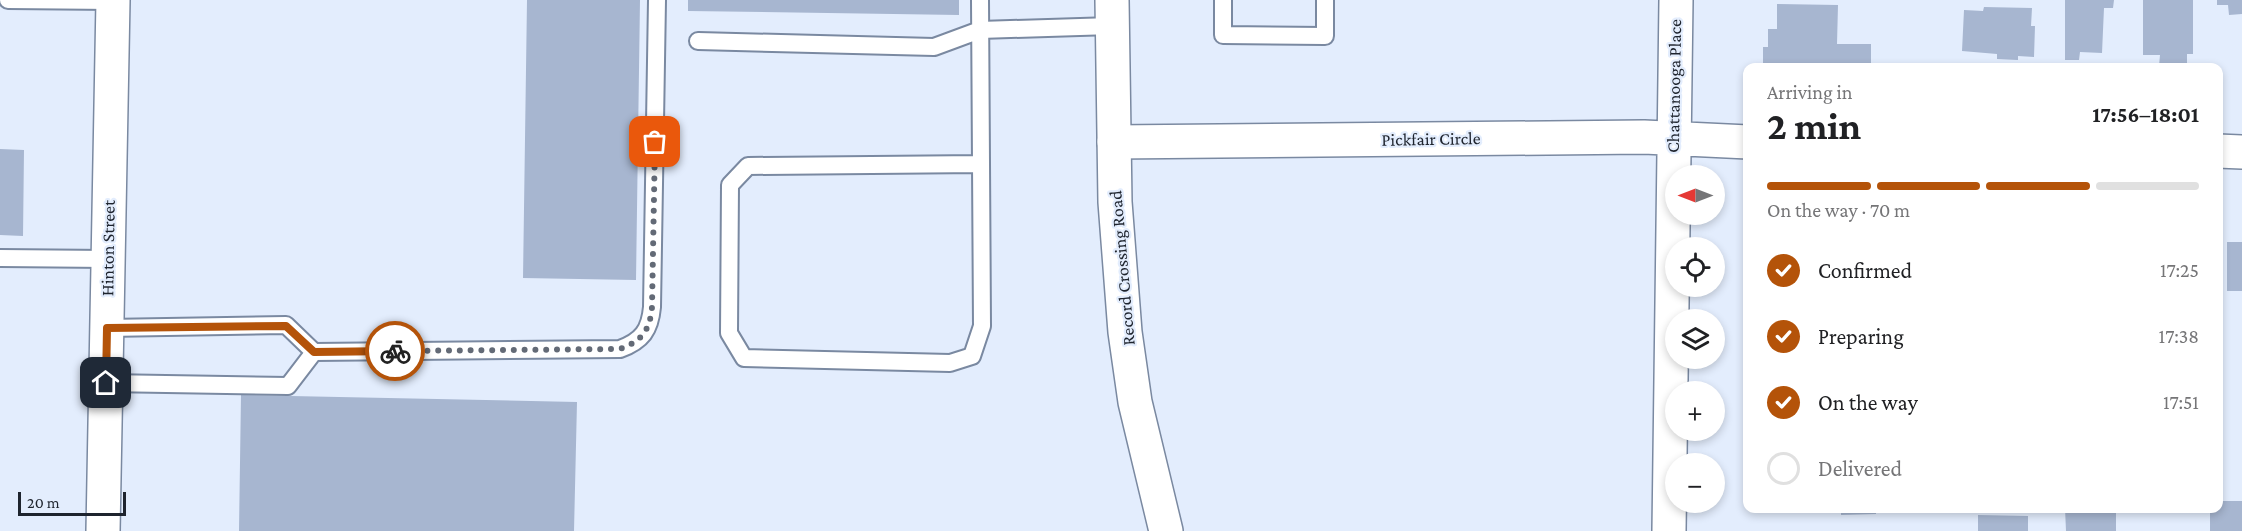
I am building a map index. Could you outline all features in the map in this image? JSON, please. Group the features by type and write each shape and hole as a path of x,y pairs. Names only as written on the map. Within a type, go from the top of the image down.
{"street":[{"name":"Hinton Street","path":"103,531 113,0"},
{"name":"Chattanooga Place","path":"1669,531 1676,0"},
{"name":"Record Crossing Road","path":"1112,13 1115,202 1125,332 1135,402 1166,531"},
{"name":"Pickfair Circle","path":"1114,142 1632,137 1743,142"},
{"path":"2223,151 2242,152"}],"lane":[{"path":"8,0 113,0"},
{"path":"107,328 286,326 314,352 620,349 637,343 650,325 652,307 657,0"},
{"path":"980,0 982,327 972,356 950,363 744,358 729,333 730,185 748,166 981,164"},
{"path":"1223,0 1223,34 1325,36 1325,0"},
{"path":"698,41 934,47 980,30 1112,13"},
{"path":"0,258 108,259"},
{"path":"106,383 288,386 314,352"}],"building":[{"path":"527,0 640,0 636,280 523,278"},
{"path":"688,0 959,0 959,15 688,11"},
{"path":"2065,0 2114,0 2113,8 2104,8 2102,53 2080,52 2079,60 2065,60"},
{"path":"2143,0 2193,0 2193,54 2187,54 2187,63 2159,63 2160,55 2143,55"},
{"path":"2217,0 2242,0 2242,14 2229,15 2228,5 2217,5"},
{"path":"1777,4 1838,5 1837,44 1871,44 1871,63 1763,63 1763,47 1768,47 1768,29 1777,29"},
{"path":"1984,7 2032,8 2031,26 2035,26 2034,57 2018,56 2018,60 1997,59 1997,54 1962,51 1964,10 1983,11"},
{"path":"0,149 24,150 23,236 0,235"},
{"path":"2227,242 2242,242 2242,291 2227,291"},
{"path":"241,395 577,402 574,531 239,531"},
{"path":"2223,501 2242,501 2242,531 2210,531 2210,513 2223,513"},
{"path":"1841,513 1876,513 1876,514 1841,515"},
{"path":"2065,513 2116,513 2116,531 2066,531"},
{"path":"1978,515 2028,516 2028,531 1978,531"}],"way so far":[{"path":"395,351 620,349 637,343 650,325 652,307 655,142"}],"route":[{"path":"106,383 107,328 286,326 314,352 395,351"}]}
